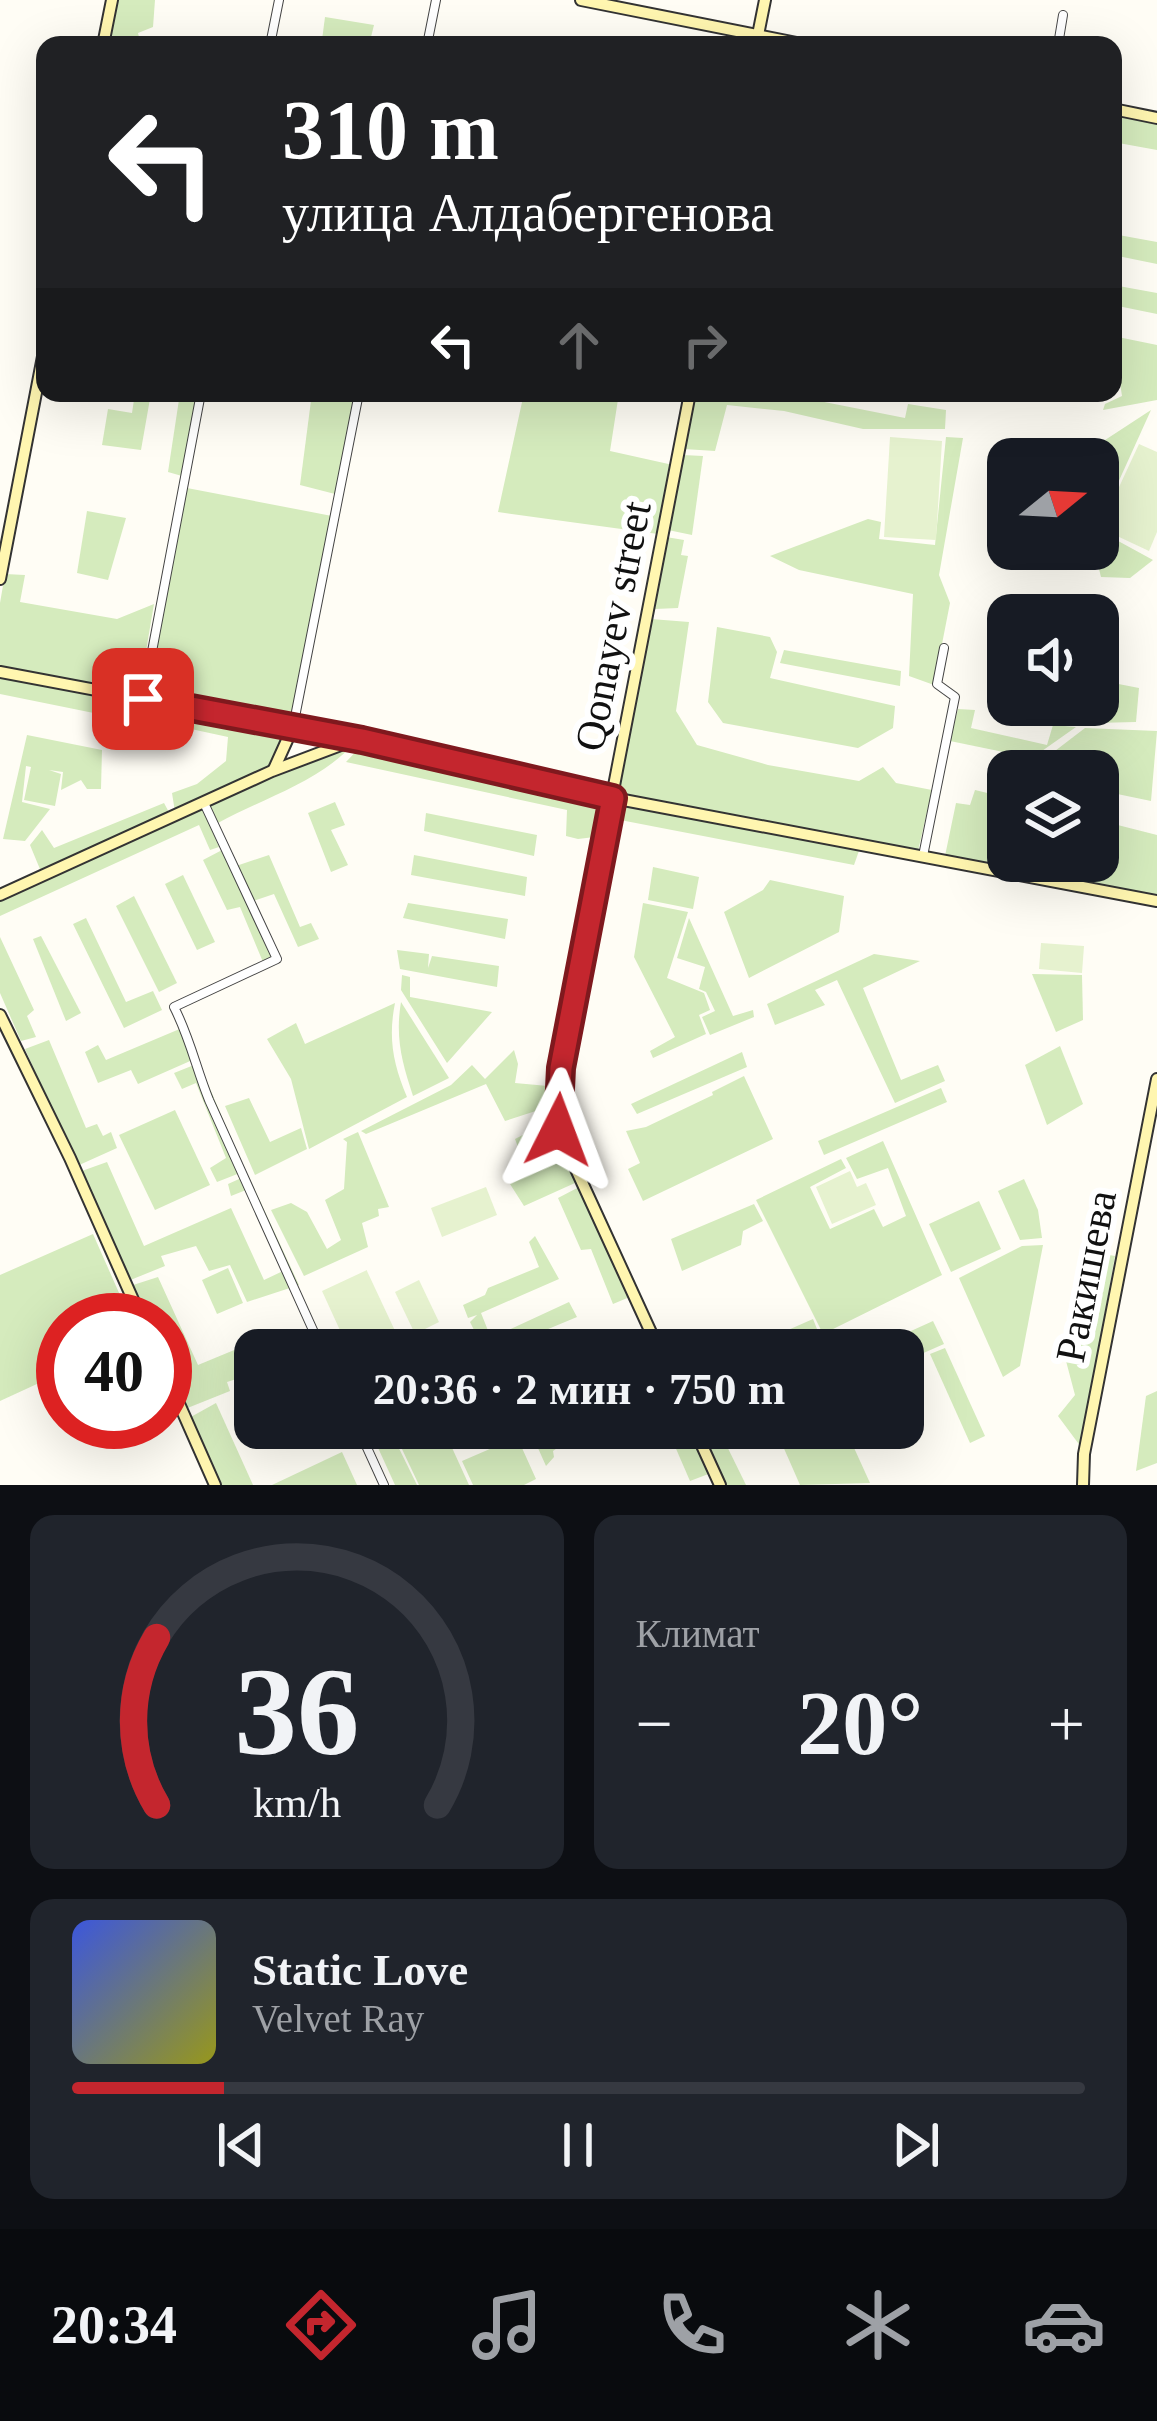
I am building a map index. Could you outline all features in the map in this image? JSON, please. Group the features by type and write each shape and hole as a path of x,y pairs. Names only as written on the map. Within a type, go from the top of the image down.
{"street":[{"path":"105,36 112,0"},
{"path":"272,36 279,0"},
{"path":"429,36 436,0"},
{"path":"581,0 739,36"},
{"path":"758,36 765,0"},
{"path":"1060,36 1063,15"},
{"path":"1122,111 1157,118"},
{"path":"0,579 36,393"},
{"path":"143,699 199,402"},
{"path":"272,771 293,727 357,402"},
{"name":"Qonayev street","path":"648,1329 558,1130 556,1111 582,951 688,402"},
{"path":"923,858 956,697 937,684 944,648"},
{"path":"0,672 357,739 613,798 1157,901"},
{"path":"0,895 272,771 357,739"},
{"path":"205,803 277,959 174,1007 191,1040 193,1062 209,1100 313,1329"},
{"path":"0,1015 130,1293"},
{"name":"Ракишева","path":"1083,1485 1084,1454 1157,1079"},
{"path":"192,1433 215,1485"},
{"path":"368,1449 384,1485"},
{"path":"704,1449 720,1485"}],"green space":[{"path":"116,0 155,0 153,27 139,36 109,36"},
{"path":"325,17 374,25 371,36 323,36"},
{"path":"1122,113 1157,120 1157,150 1122,144"},
{"path":"1122,236 1157,242 1157,264 1122,257"},
{"path":"1122,287 1157,293 1157,314 1122,307"},
{"path":"1122,338 1157,345 1157,400 1103,410 1105,404 1122,402"},
{"path":"134,402 149,402 141,450 102,445 108,409 132,413"},
{"path":"179,402 195,402 182,476 168,472"},
{"path":"311,402 354,402 335,494 300,485"},
{"path":"522,402 618,402 610,451 673,465 658,534 498,512"},
{"path":"692,402 824,402 905,418 908,404 946,410 945,429 863,429 784,411 727,405 715,451 684,449"},
{"path":"1151,410 1119,481 1119,438 1108,438"},
{"path":"890,437 942,441 936,540 884,537"},
{"path":"946,437 963,438 939,575 950,603 934,685 909,676 913,594 799,570 770,556 868,519 881,522 879,539 935,545"},
{"path":"1139,444 1157,452 1157,532 1149,551 1119,537 1119,487"},
{"path":"683,455 703,456 692,535 668,530"},
{"path":"187,488 332,516 291,723 148,694"},
{"path":"87,511 126,518 108,580 77,573"},
{"path":"666,537 684,540 681,555 688,556 678,608 655,609"},
{"path":"1119,541 1153,560 1130,578 1101,577 1099,570 1119,570"},
{"path":"5,574 25,575 20,602 117,619 154,604 139,692 0,669"},
{"path":"651,619 689,622 676,711 697,745 768,765 859,781 883,767 896,783 932,790 918,851 617,796"},
{"path":"717,627 770,637 777,652 770,678 895,706 893,728 858,748 723,723 708,702"},
{"path":"784,650 901,671 900,686 780,663"},
{"path":"0,676 149,704 143,723 0,694"},
{"path":"1119,684 1139,688 1136,722 1119,722"},
{"path":"158,706 290,730 271,769 175,812 172,793 197,784 226,761 228,737 154,721"},
{"path":"958,709 975,710 971,728 1047,745 1053,726 1076,727 1043,750 993,750 950,741"},
{"path":"1085,728 1157,731 1151,801 1119,794 1119,750 1056,750"},
{"path":"27,735 102,750 101,789 87,789 81,780 61,790 63,772 49,770 61,774 55,806 24,800 31,767 26,766 22,802 50,809 25,841 3,839"},
{"path":"356,741 309,778 218,823 209,804"},
{"path":"363,744 608,801 603,836 566,836 567,810 346,762"},
{"path":"975,790 987,793 987,865 945,856 956,803 970,805"},
{"path":"335,802 345,825 331,830 348,865 331,872 308,813"},
{"path":"618,802 860,848 854,865 615,819"},
{"path":"164,803 171,816 42,874 30,845 42,830 54,848"},
{"path":"203,808 219,847 210,850 199,825 0,916 0,898"},
{"path":"426,813 537,835 534,856 424,831"},
{"path":"1119,825 1157,835 1157,899 1073,882 1119,882"},
{"path":"224,849 274,957 263,962 240,907 227,910 203,860"},
{"path":"269,855 300,927 311,923 319,939 298,947 274,894 253,901 236,866"},
{"path":"414,855 527,877 525,896 411,875"},
{"path":"653,867 699,877 693,909 648,900"},
{"path":"183,875 215,942 197,950 165,884"},
{"path":"770,880 844,896 839,932 749,978 724,912 763,890"},
{"path":"134,896 177,983 159,992 116,906"},
{"path":"408,903 508,919 505,939 403,918"},
{"path":"643,903 688,912 667,978 704,993 710,1010 699,1015 706,1034 653,1058 650,1051 675,1037 634,957"},
{"path":"86,918 126,1002 153,991 162,1010 124,1028 73,924"},
{"path":"689,918 733,1016 753,1010 754,1017 710,1035 702,1017 715,1011 706,992 699,989 705,967 677,958"},
{"path":"41,936 81,1013 66,1021 33,939"},
{"path":"0,937 34,1010 27,1016 36,1037 21,1041 0,993"},
{"path":"1041,943 1084,946 1082,973 1039,969"},
{"path":"397,950 429,954 428,968 432,956 499,966 497,987 400,969"},
{"path":"874,954 920,961 863,988 901,1080 938,1065 945,1081 895,1103 837,980 815,990 825,1005 775,1025 767,1004"},
{"path":"1032,974 1082,975 1083,1020 1056,1032"},
{"path":"402,975 410,977 410,997 492,1012 447,1063 401,990"},
{"path":"401,1002 449,1078 413,1096 401,1050"},
{"path":"395,1003 393,1051 407,1097 309,1149 291,1079 267,1039 296,1023 305,1044"},
{"path":"182,1028 197,1058 138,1084 131,1070 98,1083 85,1052 98,1045 106,1060"},
{"path":"49,1040 86,1128 97,1124 103,1136 111,1132 117,1148 77,1166 25,1049"},
{"path":"1060,1046 1083,1104 1047,1125 1025,1065"},
{"path":"514,1050 515,1083 548,1086 545,1108 505,1121 486,1084 366,1134 361,1131 451,1085 472,1065 485,1079"},
{"path":"742,1052 747,1067 637,1114 631,1104"},
{"path":"199,1063 245,1171 217,1182 210,1168 226,1158 196,1083 182,1089 174,1073"},
{"path":"744,1076 773,1139 643,1201 628,1169 640,1163 626,1131 646,1127"},
{"path":"941,1088 947,1102 824,1155 818,1141"},
{"path":"249,1098 270,1142 301,1128 307,1149 255,1175 225,1106"},
{"path":"175,1110 210,1185 155,1210 119,1135"},
{"path":"550,1121 575,1183 524,1206 510,1184 528,1174 515,1139"},
{"path":"358,1132 389,1207 378,1209 379,1216 362,1223 368,1247 304,1276 271,1210 291,1203 307,1212 327,1249 341,1240 325,1200 344,1189 347,1142 343,1139"},
{"path":"883,1141 942,1275 833,1329 820,1329 756,1200 841,1159 846,1168 810,1187 830,1229 874,1209 883,1227 906,1216 888,1168 857,1179 846,1158"},
{"path":"107,1162 144,1246 231,1208 264,1280 283,1271 246,1190 231,1196 228,1184 248,1175 299,1285 247,1302 230,1265 209,1271 196,1246 161,1256 165,1266 128,1281 79,1172"},
{"path":"850,1171 857,1187 866,1183 876,1205 832,1224 816,1187"},
{"path":"1024,1179 1038,1210 1042,1238 1020,1240 998,1191"},
{"path":"581,1186 632,1296 613,1304 591,1249 581,1250 558,1198"},
{"path":"486,1187 497,1215 442,1237 431,1208"},
{"path":"979,1201 1001,1249 951,1272 929,1224"},
{"path":"754,1204 763,1221 743,1231 741,1245 682,1271 671,1239"},
{"path":"93,1234 119,1293 36,1293 36,1384 0,1401 0,1275"},
{"path":"535,1236 559,1279 481,1313 487,1329 474,1329 470,1322 477,1315 468,1318 463,1305 485,1295 488,1288 539,1267 529,1242"},
{"path":"1043,1245 1020,1366 1003,1377 959,1278 1022,1246"},
{"path":"1086,1251 1115,1256 1081,1447 1058,1416 1075,1395 1066,1361 1074,1344 1070,1331 1082,1306 1076,1283 1092,1269"},
{"path":"228,1268 243,1303 217,1314 202,1280"},
{"path":"367,1270 394,1329 339,1329 322,1291"},
{"path":"158,1277 165,1293 133,1293 130,1286"},
{"path":"419,1280 439,1322 413,1329 395,1292"},
{"path":"569,1302 577,1317 548,1329 510,1329"},
{"path":"813,1319 817,1329 790,1329"},
{"path":"933,1321 944,1344 924,1353 924,1329 915,1329"},
{"path":"945,1348 985,1436 970,1443 930,1354"},
{"path":"234,1350 234,1380 227,1382 230,1391 192,1406 192,1352 198,1365"},
{"path":"1157,1391 1157,1463 1136,1471 1146,1396"},
{"path":"216,1403 253,1485 219,1485 192,1416"},
{"path":"379,1449 399,1449 417,1485 395,1485"},
{"path":"402,1449 453,1449 469,1485 419,1485"},
{"path":"490,1449 522,1449 536,1479 524,1485 473,1485 462,1461"},
{"path":"538,1449 556,1449 554,1457 546,1466"},
{"path":"676,1449 700,1449 711,1473 690,1481"},
{"path":"708,1449 728,1449 746,1485 724,1485"},
{"path":"784,1449 855,1449 870,1483 800,1485"},
{"path":"342,1452 357,1485 272,1485"}],"route":[{"path":"143,699 362,740 613,798 561,1068 558,1130"}]}
